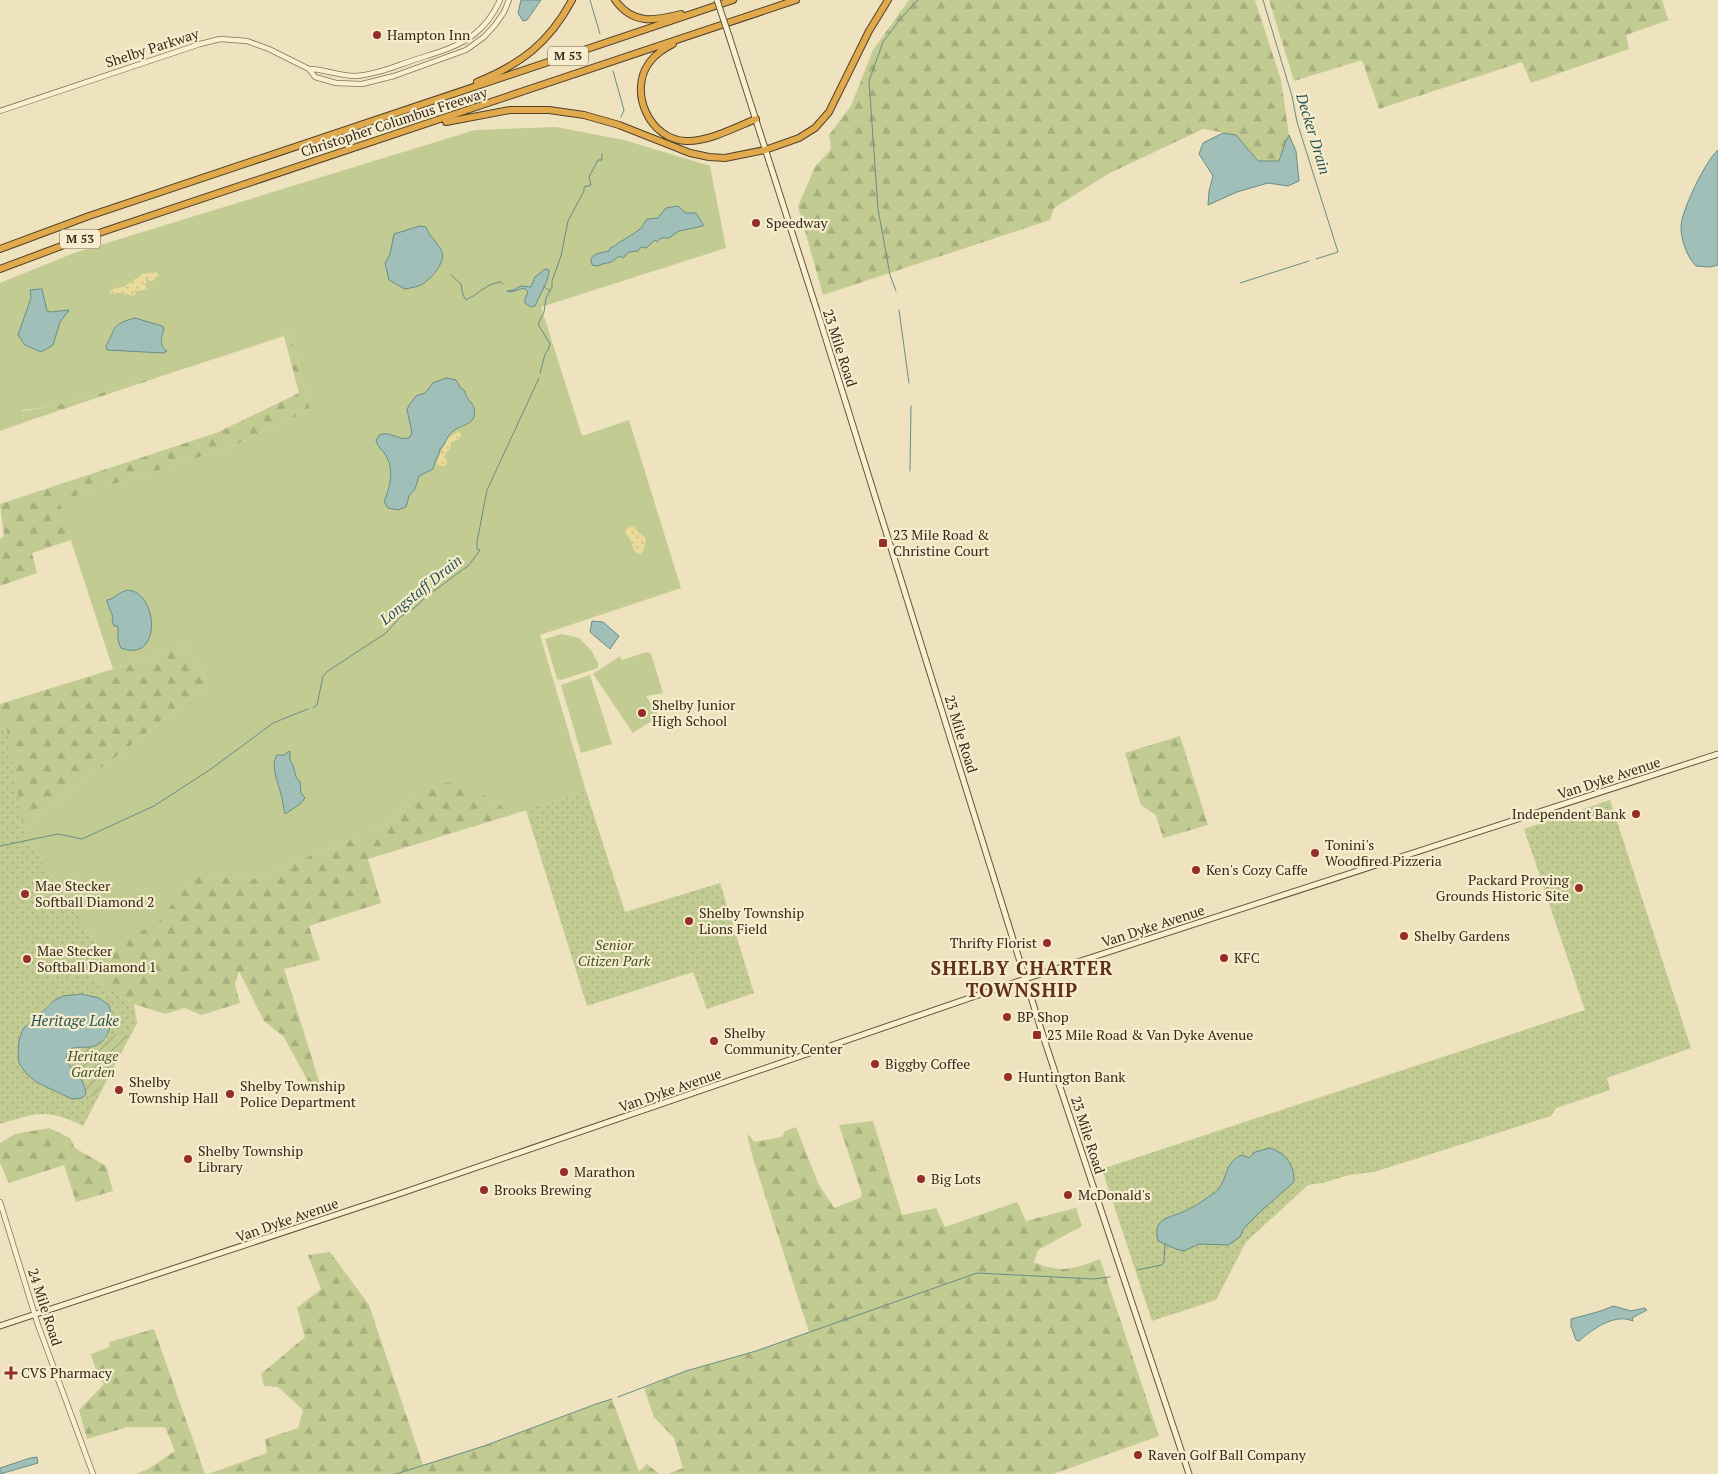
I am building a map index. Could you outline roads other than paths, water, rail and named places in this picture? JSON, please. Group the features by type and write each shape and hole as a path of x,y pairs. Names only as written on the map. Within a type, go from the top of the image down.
{"highway":[{"path":"429,102 503,71 522,59 553,29 572,0"},
{"path":"615,0 629,14 652,20 706,9"},
{"name":"Christopher Columbus Freeway","path":"0,249 88,216 733,0"},
{"name":"Christopher Columbus Freeway","path":"0,269 72,242 418,128 607,62 796,0"},
{"path":"418,128 487,113 544,109 619,125 690,153 709,157 724,158 766,150 799,138 815,128 829,112 869,30 888,0"},
{"path":"695,34 676,42 658,53 648,63 642,75 641,96 644,111 654,126 672,138 686,141 706,138 756,119"}],"main road":[{"name":"23 Mile Road","path":"717,0 766,150 1026,980 1189,1474"},
{"name":"Van Dyke Avenue","path":"0,1326 399,1194 1026,980 1718,754"}],"street":[{"name":"Shelby Parkway","path":"0,111 214,40 233,39 254,43 309,69 318,69 347,76 366,75 463,42 482,27 500,0"},
{"name":"Shelby Parkway","path":"309,69 315,77 343,84 362,84 394,76 466,50 484,37 495,25 504,12 509,0"},
{"path":"362,84 362,79 366,75"},
{"name":"24 Mile Road","path":"0,1202 35,1315 93,1474"}],"water":[{"path":"521,0 541,0 527,20 523,21 518,13"},
{"path":"1223,133 1236,135 1258,161 1279,161 1289,135 1296,151 1299,181 1288,186 1268,183 1237,192 1208,205 1213,176 1199,154 1203,143"},
{"path":"1718,150 1718,265 1710,267 1696,266 1683,243 1681,232 1682,220 1701,175"},
{"path":"678,206 686,213 696,213 703,226 679,231 669,238 661,238 657,242 655,240 646,248 641,247 638,251 629,252 623,258 619,256 609,263 598,266 592,265 591,259 595,255 609,251 611,247 640,229 647,219 658,218 666,208"},
{"path":"420,226 426,227 443,254 442,259 437,270 425,283 405,289 389,280 385,263 390,254 394,234"},
{"path":"545,269 549,270 548,278 535,306 531,307 525,303 528,292 524,288 511,292 507,291 521,286 531,287 535,277"},
{"path":"42,289 47,311 69,310 60,322 53,345 41,352 25,345 18,335 31,298 30,290"},
{"path":"135,318 164,328 162,346 167,351 163,353 107,350 106,346 115,328 121,323"},
{"path":"446,378 456,380 465,391 475,414 471,421 455,429 450,434 440,449 433,469 419,476 406,507 398,510 388,508 384,502 390,484 390,466 385,454 376,441 379,435 383,434 405,439 409,438 412,433 407,409 410,404 416,396 425,393 433,383"},
{"path":"128,590 138,594 146,603 152,626 144,646 134,650 121,648 118,640 118,627 114,626 113,617 107,602 107,600"},
{"path":"592,621 603,622 619,636 610,649 590,632"},
{"path":"290,751 290,760 296,777 300,782 301,793 305,798 300,804 285,814 274,764 277,755 284,755"},
{"name":"Heritage Lake","path":"81,994 99,998 109,1005 111,1024 103,1041 97,1045 73,1048 68,1052 66,1059 81,1079 86,1094 82,1098 72,1099 36,1082 26,1073 19,1063 19,1040 23,1029 55,1000 63,996"},
{"path":"1270,1148 1281,1153 1288,1161 1293,1171 1294,1182 1244,1228 1240,1237 1228,1245 1199,1244 1184,1251 1158,1241 1157,1233 1160,1223 1213,1194 1221,1184 1231,1163 1242,1155 1249,1158 1255,1152"},
{"path":"1613,1306 1631,1311 1645,1308 1647,1310 1632,1318 1633,1321 1619,1319 1611,1321 1597,1327 1579,1341 1576,1340 1571,1326 1571,1319"},
{"path":"37,1457 38,1463 0,1474 0,1468"}],"waterway":[{"name":"Longstaff Drain","path":"590,0 600,34"},
{"path":"896,291 890,275 878,209 869,81 883,42 901,18 918,0"},
{"name":"Decker Drain","path":"1263,0 1292,96 1297,122 1338,252 1316,259"},
{"name":"Longstaff Drain","path":"613,71 624,110 621,117"},
{"name":"Longstaff Drain","path":"540,373 550,344 538,324 544,312 546,298 552,287 568,221 584,191 584,187 591,185 589,177 598,160 602,160 602,154"},
{"name":"Decker Drain","path":"1240,283 1309,261"},
{"path":"451,275 461,284 466,300 490,285 500,282 503,284"},
{"path":"543,286 550,291"},
{"path":"899,310 909,383"},
{"name":"Longstaff Drain","path":"313,708 317,705 323,676 328,671 386,633 400,617 469,565 480,550 477,549 477,542 487,490 539,378"},
{"path":"910,471 911,406"},
{"name":"Longstaff Drain","path":"0,846 58,834 82,839 154,806 211,769 273,723 308,709"},
{"path":"1137,1270 1162,1265 1164,1262 1165,1243"},
{"path":"618,1397 686,1371 756,1351 977,1273 1093,1279 1110,1277"},
{"path":"396,1474 484,1446 612,1399"}],"place":[{"name":"Hampton Inn","path":"377,35"},
{"name":"Speedway","path":"756,223"},
{"name":"23 Mile Road & Christine Court","path":"883,543"},
{"name":"Shelby Junior High School","path":"642,713"},
{"name":"Independent Bank","path":"1636,814"},
{"name":"Tonini's Woodfired Pizzeria","path":"1315,853"},
{"name":"Ken's Cozy Caffe","path":"1196,870"},
{"name":"Packard Proving Grounds Historic Site","path":"1579,888"},
{"name":"Mae Stecker Softball Diamond 2","path":"25,894"},
{"name":"Shelby Township Lions Field","path":"689,921"},
{"name":"Shelby Gardens","path":"1404,936"},
{"name":"Thrifty Florist","path":"1047,943"},
{"name":"KFC","path":"1224,958"},
{"name":"Mae Stecker Softball Diamond 1","path":"27,959"},
{"name":"BP Shop","path":"1007,1017"},
{"name":"23 Mile Road & Van Dyke Avenue","path":"1037,1035"},
{"name":"Shelby Community Center","path":"714,1041"},
{"name":"Biggby Coffee","path":"875,1064"},
{"name":"Huntington Bank","path":"1008,1077"},
{"name":"Shelby Township Hall","path":"119,1090"},
{"name":"Shelby Township Police Department","path":"230,1094"},
{"name":"Shelby Township Library","path":"188,1159"},
{"name":"Marathon","path":"564,1172"},
{"name":"Big Lots","path":"921,1179"},
{"name":"Brooks Brewing","path":"484,1190"},
{"name":"McDonald's","path":"1068,1195"},
{"name":"CVS Pharmacy","path":"11,1373"},
{"name":"Raven Golf Ball Company","path":"1138,1455"}],"district":[{"name":"SHELBY CHARTER TOWNSHIP","path":"1022,979"}],"park label":[{"name":"Senior Citizen Park","path":"614,954"},
{"name":"Heritage Garden","path":"93,1064"}]}
